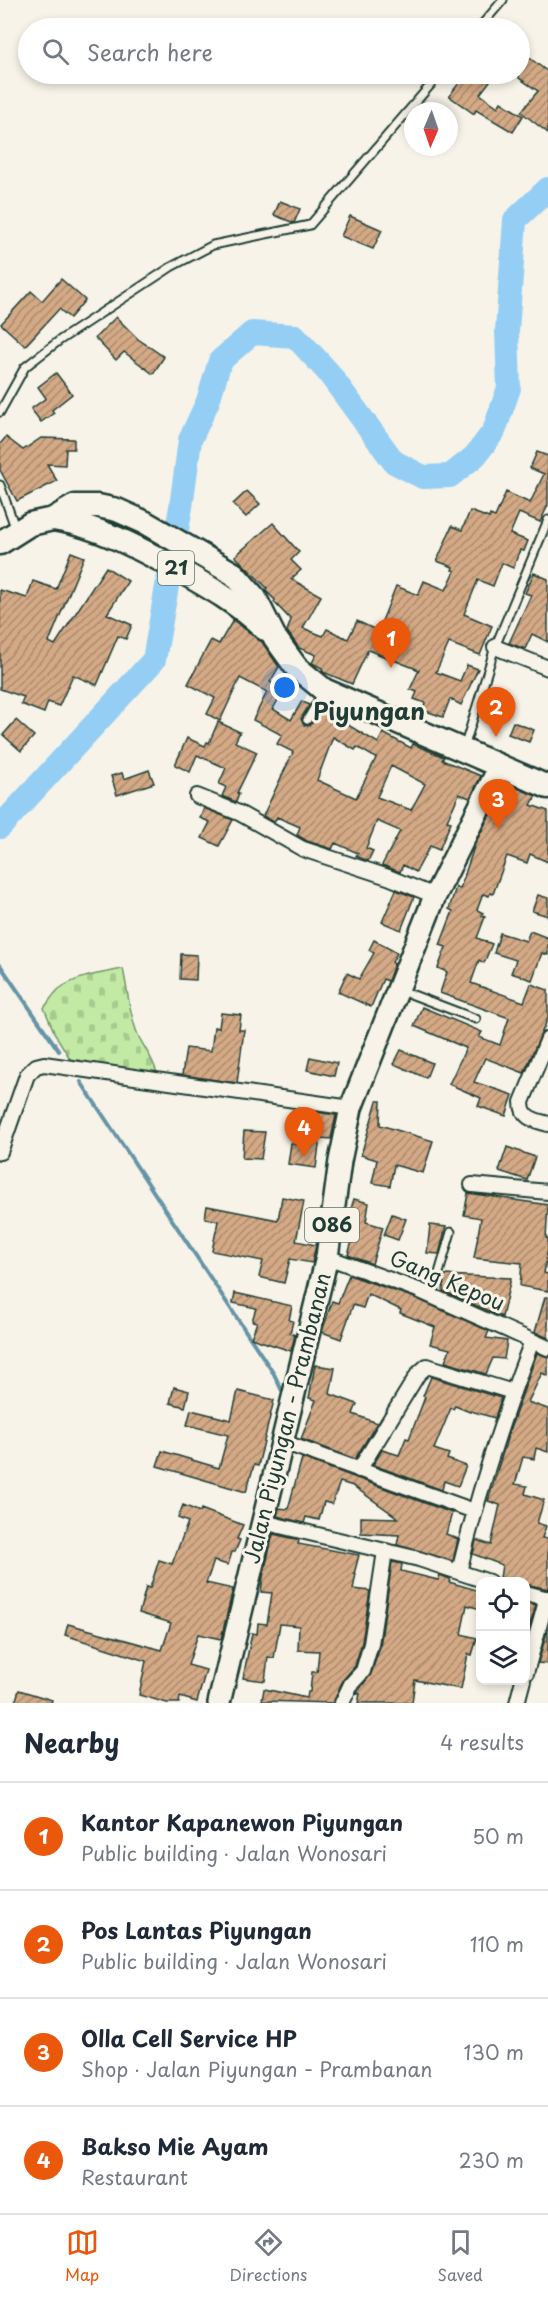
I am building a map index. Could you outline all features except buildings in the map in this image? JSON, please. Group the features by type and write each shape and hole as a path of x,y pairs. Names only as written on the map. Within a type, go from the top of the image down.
{"highway":[{"name":"21","path":"8,538 30,524 53,519 75,506 98,506 117,510 144,522 234,574 255,598 275,638 296,667 324,690 548,787"},
{"name":"21","path":"53,519 76,522 128,542 223,595 247,611 275,638"}],"main road":[{"name":"Jalan Piyungan - Prambanan","path":"219,1703 327,1257 340,1161 351,1108 435,896 500,766"}],"street":[{"path":"495,647 548,668"},
{"path":"197,796 239,813 303,849 388,877 435,896"},
{"path":"548,1039 522,1102 524,1114 530,1119 548,1124"},
{"path":"0,1152 27,1076 36,1066 44,1064 351,1108"},
{"path":"472,1185 548,1192"},
{"name":"Gang Kepou","path":"327,1257 432,1297 548,1348"},
{"path":"459,1572 474,1511 532,1341"},
{"path":"359,1470 418,1374 427,1366 513,1392"},
{"path":"283,1442 474,1511"},
{"path":"263,1522 419,1559 476,1577"},
{"path":"342,1703 351,1683 363,1671 371,1644 385,1551"},
{"path":"530,1594 548,1598 530,1657"},
{"path":"517,1703 522,1685"}],"lane":[{"path":"488,18 503,0"},
{"path":"0,412 25,367 60,340 171,267 213,245 310,225 431,84"},
{"path":"0,485 8,538"},
{"path":"464,751 495,647 548,520"},
{"path":"307,720 324,690"},
{"path":"397,989 476,1019"},
{"path":"432,1297 451,1232"}],"green space":[{"path":"123,969 135,1027 157,1073 72,1062 55,1034 44,1008 57,991 73,981"}],"waterway":[{"path":"0,827 154,660 181,507 190,440 208,401 220,361 252,333 295,336 328,372 394,462 423,477 450,476 475,456 494,431 509,388 507,331 515,220 548,189"},
{"path":"0,965 59,1051"},
{"path":"81,1082 274,1374 282,1391"}],"place":[{"name":"Kantor Kapanewon Piyungan","path":"391,668"},
{"name":"Pos Lantas Piyungan","path":"496,737"},
{"name":"Olla Cell Service HP","path":"498,829"},
{"name":"Bakso Mie Ayam","path":"304,1157"}],"district":[{"name":"Piyungan","path":"369,712"}]}
